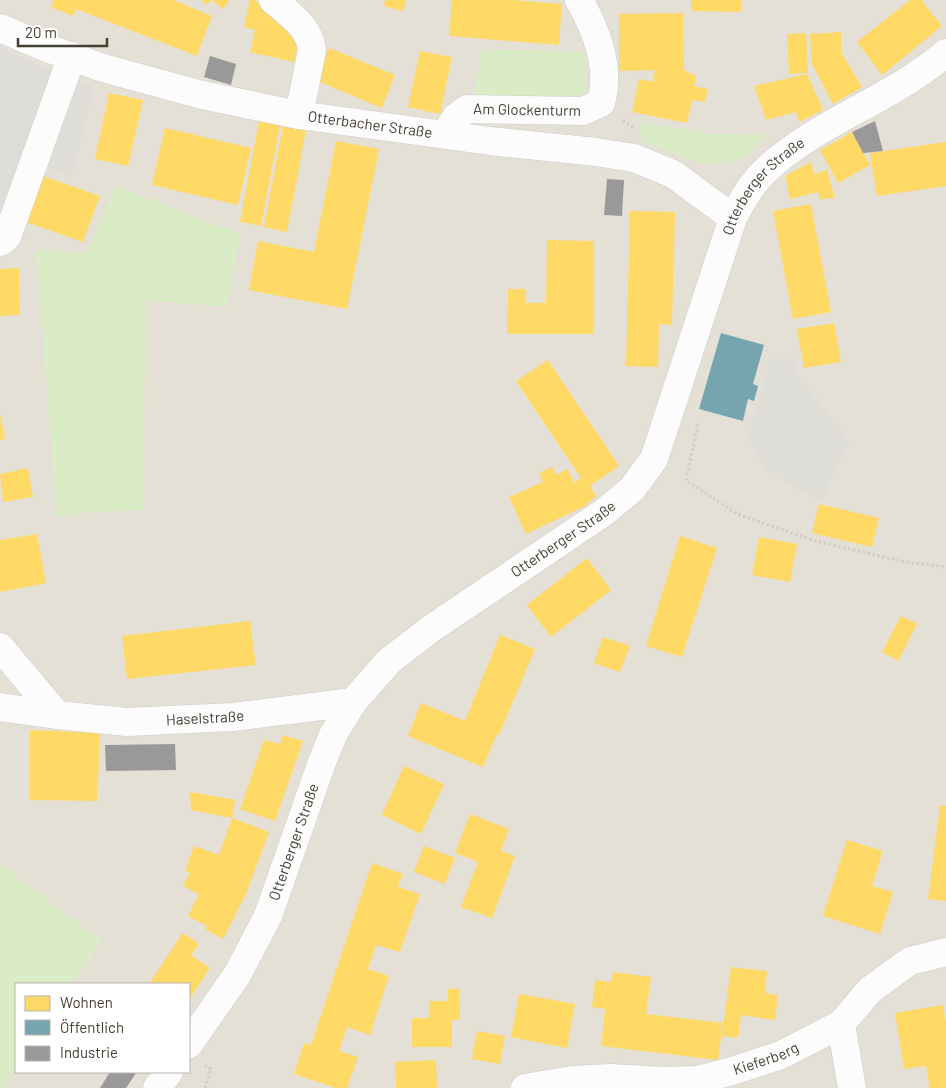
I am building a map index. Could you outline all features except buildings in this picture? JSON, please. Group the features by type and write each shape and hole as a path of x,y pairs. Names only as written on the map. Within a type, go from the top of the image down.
{"street":[{"path":"273,0 306,30 311,40 312,50 299,115"},
{"name":"Am Glockenturm","path":"445,134 456,116 467,109 583,111 601,103 604,92 602,55 598,38 579,0"},
{"name":"Otterbacher Straße","path":"0,28 103,68 202,95 299,115 634,158 672,174 733,218"},
{"name":"Otterberger Straße","path":"190,1043 237,975 268,916 322,762 333,735 353,702 389,661 432,628 595,519 632,489 654,459 733,218 744,197 764,172 797,146 861,106 907,82 946,54"},
{"path":"0,242 7,237 72,56"},
{"path":"0,647 57,715"},
{"name":"Haselstraße","path":"0,707 128,722 234,717 353,702"},
{"name":"Kieferberg","path":"525,1088 572,1080 611,1078 664,1081 697,1080 729,1072 781,1055 842,1024 870,990 910,961 946,952"},
{"path":"842,1024 852,1088"},
{"path":"157,1088 168,1073"}],"path":[{"path":"686,480 737,514 816,541 905,562 946,568"}],"shaded area":[{"path":"0,0 946,0 946,1088 2,1088 15,1068 15,1073 190,1073 190,983 73,983 101,941 0,864"},
{"path":"0,47 53,71 0,220"},
{"path":"70,77 94,86 72,176 41,165"},
{"path":"794,358 796,374 850,442 822,500 764,470 748,439 770,359"}],"green space":[{"path":"482,49 584,52 586,93 549,99 474,97"},
{"path":"640,122 712,134 768,135 744,158 723,163 700,163 641,141"},
{"path":"116,186 240,234 227,307 146,300 143,510 89,512 57,518 36,249 86,254"},
{"path":"0,864 101,941 73,983 15,983 15,1068 2,1088 0,1088"}]}
